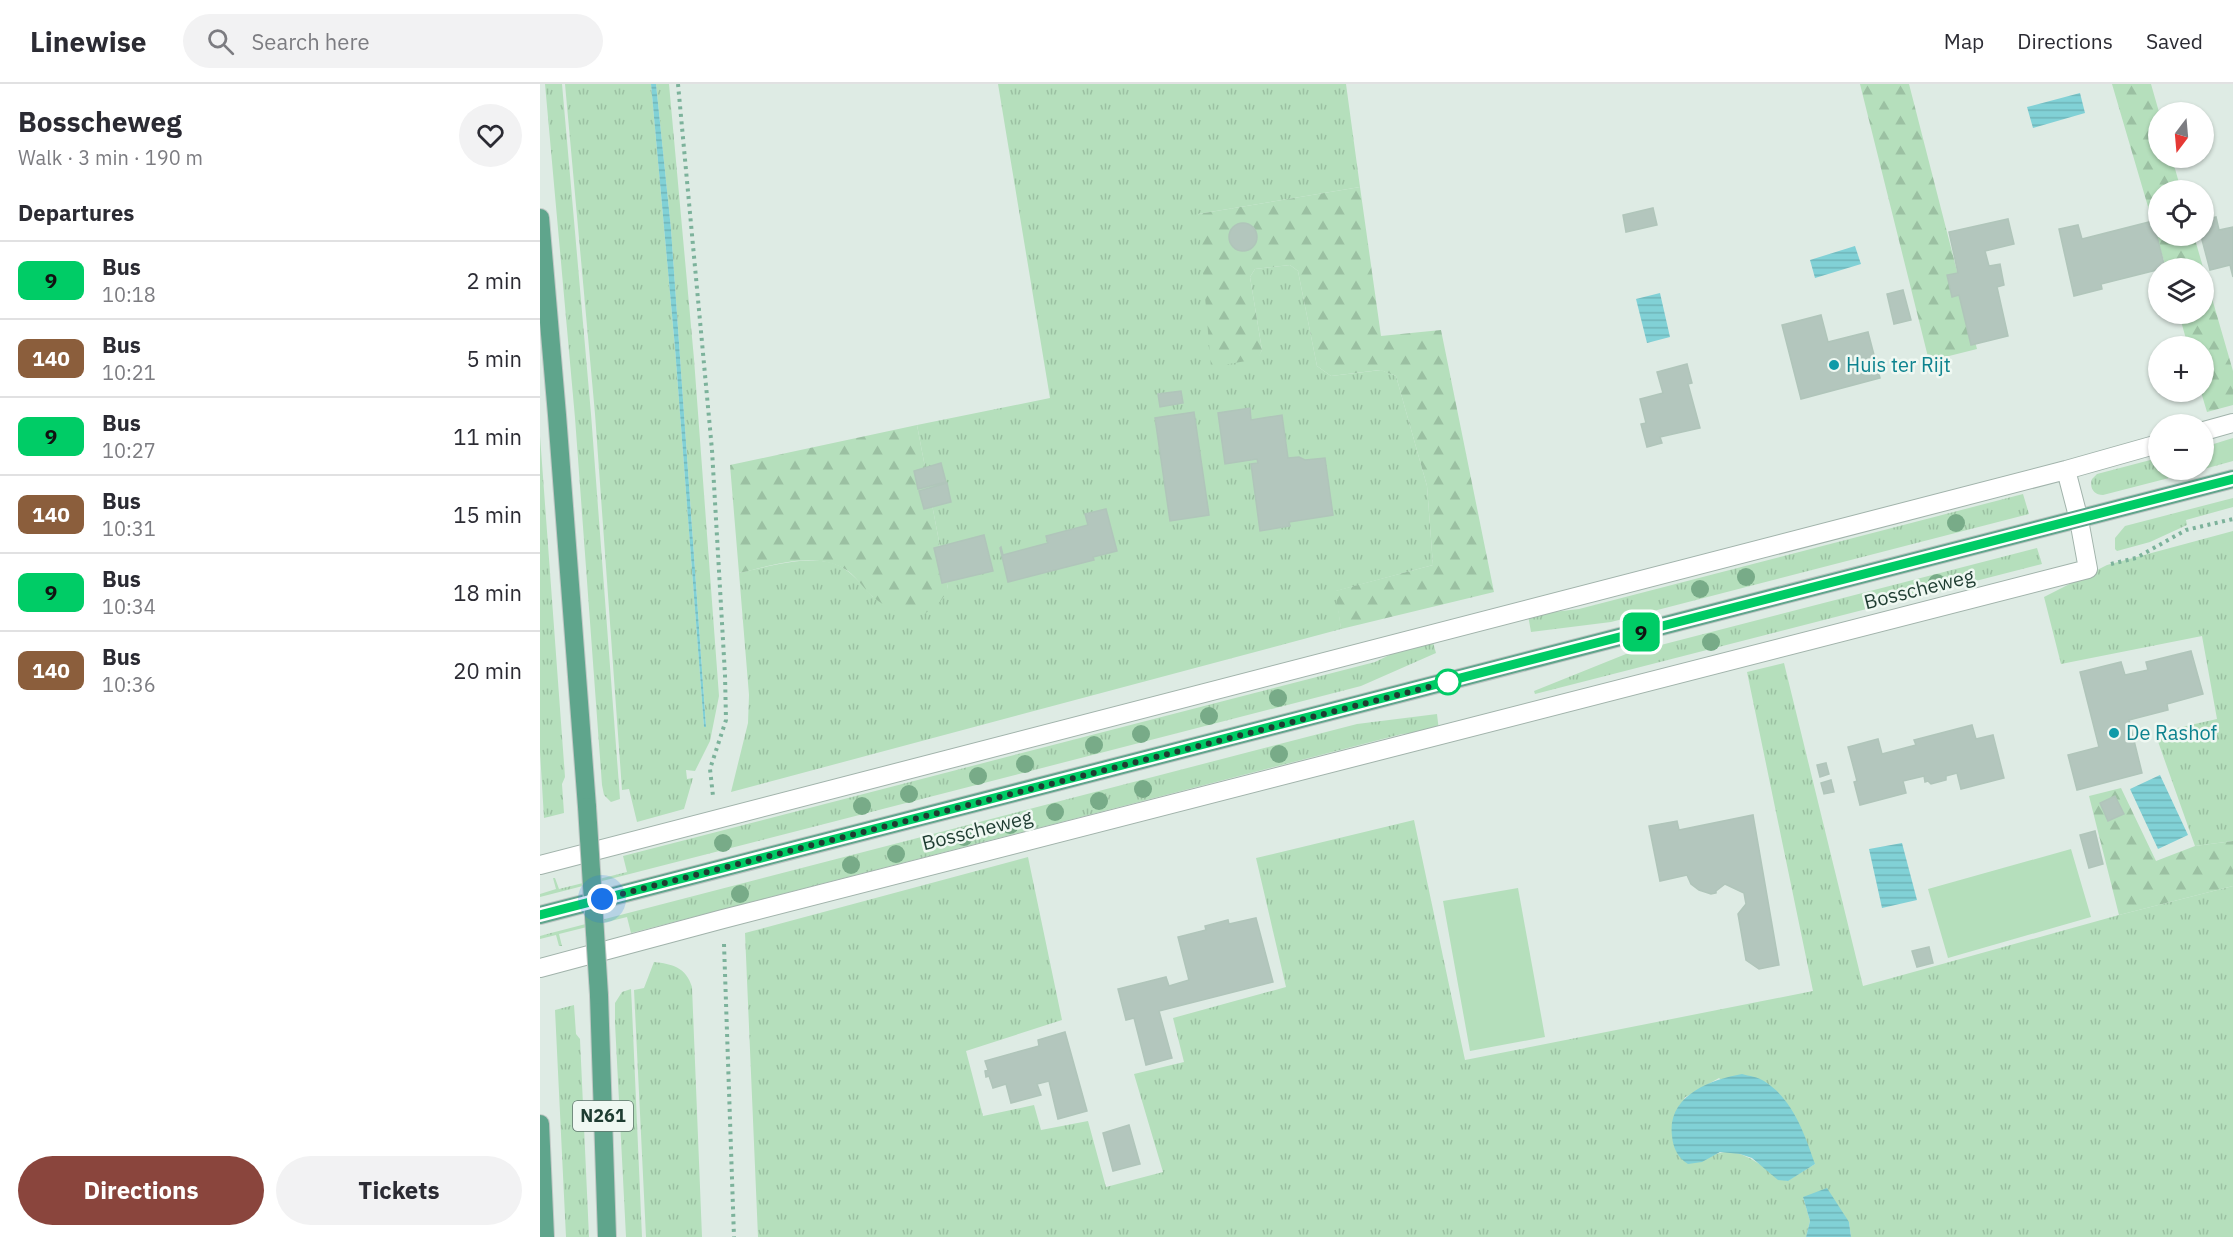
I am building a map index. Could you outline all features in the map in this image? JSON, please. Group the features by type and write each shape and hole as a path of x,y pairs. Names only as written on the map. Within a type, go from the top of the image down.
{"main road":[{"name":"N261","path":"540,218 587,807 599,995 607,1237"},
{"name":"Bosscheweg","path":"540,915 2233,479"},
{"path":"540,1124 545,1237"}],"street":[{"path":"2214,428 2233,423"},
{"path":"540,865 2148,447"},
{"path":"2066,470 2079,520 2088,569"},
{"name":"Bosscheweg","path":"540,968 2088,569"}],"path":[{"path":"678,84 712,450 725,675 726,720 710,769 716,818"},
{"path":"2088,569 2136,558 2186,531 2233,519"},
{"path":"723,919 734,1237"}],"green space":[{"path":"545,84 562,84 591,414 620,799 611,802 604,795 602,785 575,418"},
{"path":"565,84 651,84 675,348 704,727 706,726 671,229 656,84 669,84 694,359 719,696 710,741 695,771 686,770 687,779 693,778 684,809 637,822 629,789 622,790 595,414"},
{"path":"998,84 1346,84 1360,187 1198,214 1257,359 1262,350 1250,277 1255,269 1290,265 1298,271 1317,366 1331,376 1381,370 1396,376 1427,486 1433,565 1336,591 1341,629 731,792 748,723 749,695 739,573 779,564 823,561 846,570 873,597 948,589 917,425 1050,398"},
{"path":"1860,84 1909,84 1977,349 1929,361"},
{"path":"2112,84 2151,84 2156,102 2148,102 2148,168 2175,168 2178,180 2148,180 2148,207"},
{"path":"1360,187 1381,336 1441,330 1494,592 1341,629 1335,591 1433,565 1427,486 1396,376 1380,370 1331,376 1317,366 1298,271 1290,265 1255,269 1250,277 1262,350 1258,359 1211,367 1198,214"},
{"path":"2160,246 2197,246 2200,258 2163,258"},
{"path":"2214,305 2233,371 2233,405 2207,412 2204,402 2214,402 2214,336 2185,336 2182,324 2214,324"},
{"path":"917,425 948,589 933,609 924,614 914,615 894,610 873,597 847,571 826,562 793,561 739,573 730,465"},
{"path":"540,436 565,777 562,784 564,813 544,818 540,752"},
{"path":"2233,438 2233,461 2214,466 2214,444"},
{"path":"2148,461 2148,480 2161,480 2103,495 2097,494 2092,488 2092,479 2097,474"},
{"path":"2023,494 2029,514 1611,622 1531,632 1528,615 1579,609"},
{"path":"2233,498 2233,507 2186,520 2187,525 2150,542 2117,551 2115,549 2115,538 2125,526"},
{"path":"2233,531 2233,841 2195,846 2155,733 2217,719 2202,636 2061,664 2044,597 2107,565"},
{"path":"2037,548 2042,564 1535,694 1534,691 1626,654"},
{"path":"1432,639 1436,653 1361,686 540,897 540,894 556,889 553,878 559,889 627,872 623,856 1375,662 1412,644"},
{"path":"1784,663 1863,986 2233,886 2233,1237 1851,1237 1849,1222 1803,1197 1810,1221 1806,1237 758,1237 745,933 1028,857 1062,1020 966,1051 983,1116 1034,1105 1041,1130 1088,1121 1106,1187 1163,1172 1134,1074 1184,1062 1173,1018 1286,987 1256,858 1414,820 1465,1060 1813,991 1747,672","holes":["1719,1078 1815,1164 1787,1181 1743,1155 1733,1152 1713,1155 1684,1098"]},
{"path":"1437,714 1439,731 1402,734 631,933 627,917 559,934 562,946 559,946 556,935 540,939 540,936 551,933 1357,724"},
{"path":"2121,788 2156,861 2195,846 2233,841 2233,886 2119,915 2089,796"},
{"path":"2071,849 2091,917 1948,958 1928,889"},
{"path":"1518,888 1545,1037 1470,1051 1443,901"},
{"path":"654,962 678,968 686,975 692,987 702,1237 646,1237 634,990 644,988"},
{"path":"631,989 642,1237 626,1237 615,1023 615,1003 622,992"},
{"path":"574,1005 576,1034 580,1039 589,1237 566,1237 555,1010"}],"water":[{"path":"651,84 656,84 671,229 706,727 704,727 675,348"},
{"path":"2080,93 2085,113 2033,128 2027,107"},
{"path":"1855,246 1861,264 1815,278 1810,260"},
{"path":"1660,293 1670,337 1647,343 1636,299"},
{"path":"2160,775 2188,835 2158,849 2130,789"},
{"path":"1902,843 1917,900 1882,908 1869,849"},
{"path":"1742,1074 1762,1080 1774,1089 1783,1097 1797,1118 1815,1164 1788,1181 1778,1180 1752,1158 1740,1154 1720,1152 1702,1162 1688,1164 1681,1159 1675,1149 1672,1122 1683,1100 1704,1086"},
{"path":"1827,1188 1849,1222 1851,1237 1806,1237 1810,1221 1803,1197"}],"building":[{"path":"1653,208 1657,225 1626,232 1623,215"},
{"path":"2216,217 2219,230 2233,227 2233,277 2230,265 2214,269 2214,258 2207,258 2204,246 2214,246 2214,218"},
{"path":"2008,219 2014,244 1985,251 1989,266 2000,264 2004,285 1997,287 2008,336 1971,345 1959,295 1952,297 1947,275 1958,273 1949,232"},
{"path":"2148,222 2148,246 2159,246 2162,258 2148,258 2148,272 2101,284 2102,289 2074,296 2059,229 2078,225 2082,239"},
{"path":"1243,223 1253,227 1257,237 1253,247 1243,251 1233,247 1229,237 1233,227"},
{"path":"1903,290 1911,320 1894,324 1887,294"},
{"name":"Huis ter Rijt","path":"1821,315 1828,342 1868,332 1880,378 1801,399 1782,325"},
{"path":"1687,364 1692,383 1688,384 1700,428 1660,437 1662,443 1647,447 1641,424 1646,423 1640,399 1663,393 1657,372"},
{"path":"1181,391 1183,403 1160,407 1158,394"},
{"path":"1250,408 1251,420 1282,415 1288,458 1299,457 1305,460 1325,458 1333,515 1289,522 1290,526 1260,531 1251,464 1258,463 1257,459 1225,464 1218,413"},
{"path":"1194,412 1209,515 1170,521 1155,418"},
{"path":"941,463 946,482 918,489 914,471"},
{"path":"947,483 951,502 924,509 919,491"},
{"path":"1106,509 1117,551 1093,557 1094,560 1008,582 1001,547 1003,555 1048,543 1046,536 1088,525 1085,514"},
{"path":"984,535 993,571 942,583 934,548"},
{"name":"De Rashof","path":"2191,651 2203,694 2167,704 2168,710 2129,720 2142,773 2077,790 2068,755 2099,747 2080,672 2121,662 2125,675 2148,670 2146,662"},
{"path":"1972,725 1976,739 1993,735 2004,778 1961,789 1957,773 1946,776 1946,780 1931,784 1928,781 1925,782 1924,776 1903,781 1906,793 1860,805 1854,782 1857,781 1848,747 1878,739 1882,754 1916,745 1914,740"},
{"path":"1826,763 1829,774 1820,777 1817,765"},
{"path":"1831,780 1834,792 1824,794 1821,783"},
{"path":"2115,796 2124,814 2108,821 2100,803"},
{"path":"1753,815 1779,965 1759,969 1746,960 1738,914 1746,904 1744,893 1725,884 1716,893 1711,894 1691,884 1687,875 1660,881 1649,826 1677,821 1679,830"},
{"path":"2095,831 2103,864 2089,868 2080,835"},
{"path":"1256,918 1273,982 1159,1011 1172,1058 1146,1065 1134,1018 1126,1020 1118,989 1166,977 1169,986 1189,980 1178,937 1206,930 1205,926 1228,920 1229,924"},
{"path":"1929,947 1933,963 1917,967 1912,951"},
{"path":"1065,1032 1087,1111 1058,1119 1049,1081 1037,1084 1041,1095 1011,1103 1006,1084 993,1088 989,1076 986,1077 985,1071 988,1070 985,1061 1039,1046 1038,1040"},
{"path":"1129,1125 1140,1164 1113,1171 1103,1133"}],"bus line":[{"name":"9","path":"540,915 2233,479"}],"place":[{"name":"Huis ter Rijt","path":"1834,365"},
{"name":"De Rashof","path":"2114,733"}],"route":[{"path":"602,899 1456,680 1448,682"}]}
